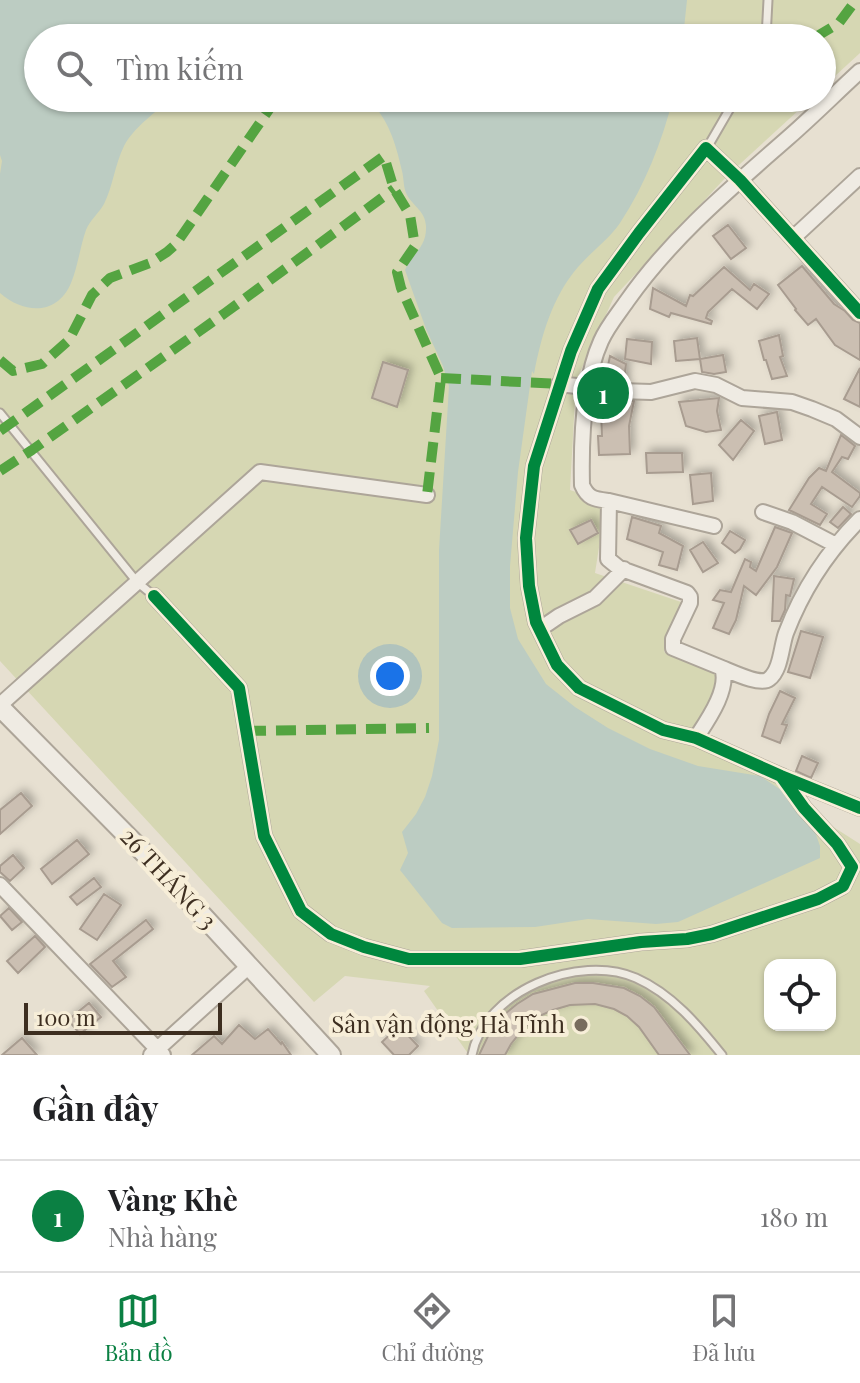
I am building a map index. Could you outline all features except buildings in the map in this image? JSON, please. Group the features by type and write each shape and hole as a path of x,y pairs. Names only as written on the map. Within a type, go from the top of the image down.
{"street":[{"path":"836,93 860,71"},
{"path":"714,526 595,499 585,494 582,485 587,388 593,362 601,339 658,261 708,208 816,112"},
{"path":"860,313 740,180 706,148 598,289 559,384 534,466 526,538 529,586 536,622 557,665 579,688 663,730 696,738 860,808"},
{"path":"793,238 860,176"},
{"path":"850,301 860,287"},
{"path":"559,384 651,392 695,381 716,385 742,398 792,402 836,419 860,437"},
{"path":"0,706 260,472 427,495"},
{"path":"609,501 608,559 611,563 687,593 690,597 673,639 673,648 764,682 776,670 796,608 836,545 860,519"},
{"path":"763,512 792,522 836,545"},
{"path":"540,629 595,598 624,569"},
{"path":"154,596 239,688 264,836 301,911 331,934 364,947 409,959 520,959 712,934 818,899 843,886 852,867 781,776"},
{"path":"696,738 711,715 724,684 722,668"},
{"name":"26 THÁNG 3","path":"0,706 156,865 331,1055"},
{"path":"0,885 157,1053 249,966"}],"lane":[{"path":"767,24 768,0"},
{"path":"706,148 728,112"},
{"path":"0,413 137,582 154,596"},
{"path":"472,1055 479,1036 500,1005 524,988 561,974 603,970 635,977 673,1001 722,1055"}],"green space":[{"path":"0,0 860,0 860,53 836,75 836,24 24,24 24,112 797,112 728,175 614,297 576,381 570,490 606,502 595,573 681,602 664,652 724,669 691,743 773,773 813,814 860,844 860,1055 469,1055 424,991 430,986 345,976 314,1002 0,661"}],"shaded area":[{"path":"0,0 687,0 684,24 24,24 24,112 155,112 128,139 104,204 86,230 71,283 65,294 49,306 29,308 0,293"},
{"path":"379,112 669,112 658,147 629,209 616,229 569,279 554,304 544,332 534,374 532,371 518,472 510,566 510,608 518,639 546,684 608,728 650,749 698,766 760,776 790,796 813,826 820,846 820,858 678,922 656,924 588,919 535,927 452,928 442,923 400,870 408,853 402,832 425,797 439,740 439,550 449,386 405,270 422,245 426,234 425,221 406,192 390,132"}],"marked path":[{"path":"836,25 856,0"},
{"path":"0,360 13,371 42,364 69,340 92,295 110,278 150,263 176,244 267,112"},
{"path":"0,431 384,156 394,189 410,215 415,246 397,272 401,288 441,378 427,495"},
{"path":"0,471 225,313 394,189"},
{"path":"441,378 559,384"},
{"path":"246,731 429,728"}],"cycle path":[{"path":"860,313 740,180 706,148 598,289 571,351 534,466 526,538 529,586 536,622 557,665 579,688 663,730 696,738 860,808"},
{"path":"154,596 239,688 264,836 301,911 331,934 364,947 409,959 520,959 712,934 818,899 843,886 852,867 781,776"}],"place":[{"name":"Vàng Khè","path":"603,393"},
{"name":"Sân vận động Hà Tĩnh","path":"581,1025"}]}
